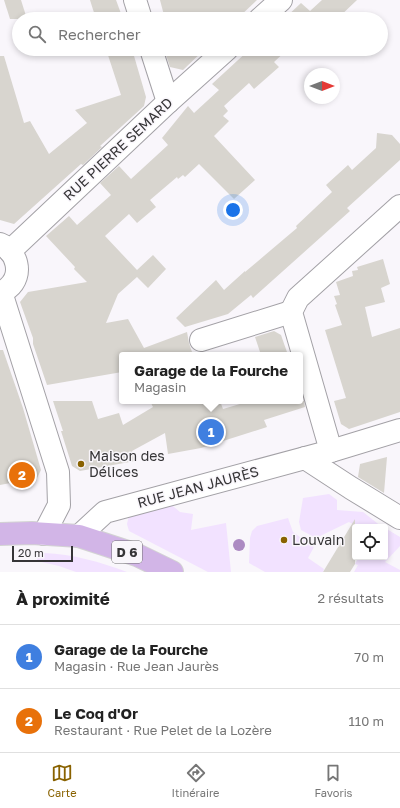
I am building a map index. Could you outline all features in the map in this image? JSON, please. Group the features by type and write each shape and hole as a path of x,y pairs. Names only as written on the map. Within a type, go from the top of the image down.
{"main road":[{"name":"D 6","path":"0,534 32,533 79,536 137,555 172,572"}],"street":[{"path":"135,0 139,12"},
{"path":"268,12 281,0"},
{"path":"153,56 168,102"},
{"name":"RUE PIERRE SEMARD","path":"5,247 219,56"},
{"path":"303,352 291,312 298,298 400,206"},
{"path":"5,247 15,257 17,274 14,282 8,288 0,292 58,472 59,505 44,534"},
{"path":"201,340 291,312"},
{"path":"303,354 331,451"},
{"name":"RUE JEAN JAURÈS","path":"79,536 105,512 331,451 400,430"},
{"path":"305,458 400,518"}],"shaded area":[{"path":"329,494 337,500 337,510 363,512 378,524 353,524 349,522 316,538 301,530 299,522 303,498"},
{"path":"168,502 180,512 193,514 191,530 226,523 231,572 208,572 129,531 127,524 129,515"},
{"path":"288,518 293,532 314,547 308,558 324,569 323,572 265,572 249,563 250,538 252,531 257,526"},
{"path":"388,530 400,537 400,546 388,559"},
{"path":"44,553 86,559 127,572 76,572 37,561 37,558"},
{"path":"357,560 387,560 385,562 400,570 400,572 354,572 358,565 355,564"}],"building":[{"path":"4,0 21,0 25,12 12,12 12,19 10,19"},
{"path":"90,0 116,0 120,12 94,12"},
{"path":"160,0 257,0 244,12 163,12"},
{"path":"322,0 357,0 344,12 291,12 301,3 310,11"},
{"path":"0,56 4,56 24,123 30,121 49,154 87,123 75,110 121,95 108,56 134,56 146,97 144,106 100,146 102,147 83,165 81,164 14,224 0,220"},
{"path":"166,56 198,56 183,70 170,67"},
{"path":"242,56 280,56 274,62 279,67 254,89 249,83 224,106 228,111 223,116 229,121 214,136 255,180 234,199 199,164 185,177 183,175 178,179 177,177 150,200 156,207 137,223 129,214 105,236 137,270 153,255 166,269 148,288 137,277 118,294 106,323 128,319 144,348 187,332 192,352 119,352 119,373 47,385 33,344 33,338 20,302 28,292 87,282 46,236 69,216 77,225 111,195 100,183 119,166 131,179 168,145 162,138 188,106 194,113 219,90 212,84"},
{"path":"377,133 392,135 400,144 400,160 347,208 350,211 253,298 251,295 228,314 185,327 176,318 216,280 224,290 297,228 296,226 332,192 326,185 348,165 352,170 376,148"},
{"path":"383,259 390,284 381,288 385,302 365,307 372,337 400,328 400,412 349,429 341,424 334,401 346,398 325,330 342,325 335,305 337,304 334,296 340,295 336,282 353,276 352,271 358,270 357,267"},
{"path":"274,331 281,335 287,352 260,352 255,337"},
{"path":"0,350 3,350 23,408 41,470 37,478 0,485"},
{"path":"53,401 92,401 98,419 119,413 123,425 153,407 152,404 221,404 223,409 240,404 303,404 304,401 305,407 264,420 267,427 201,448 168,454 165,433 132,451 135,461 80,471 72,466 61,431 63,431"},
{"path":"387,457 384,493 358,477 360,464"},
{"path":"355,519 355,524 352,524 352,560 355,560 355,564 350,572 323,572"}],"place":[{"name":"Garage de la Fourche","path":"211,432"},
{"name":"Maison des Délices","path":"81,464"},
{"name":"Le Coq d'Or","path":"22,475"},
{"name":"Louvain","path":"284,540"}]}
